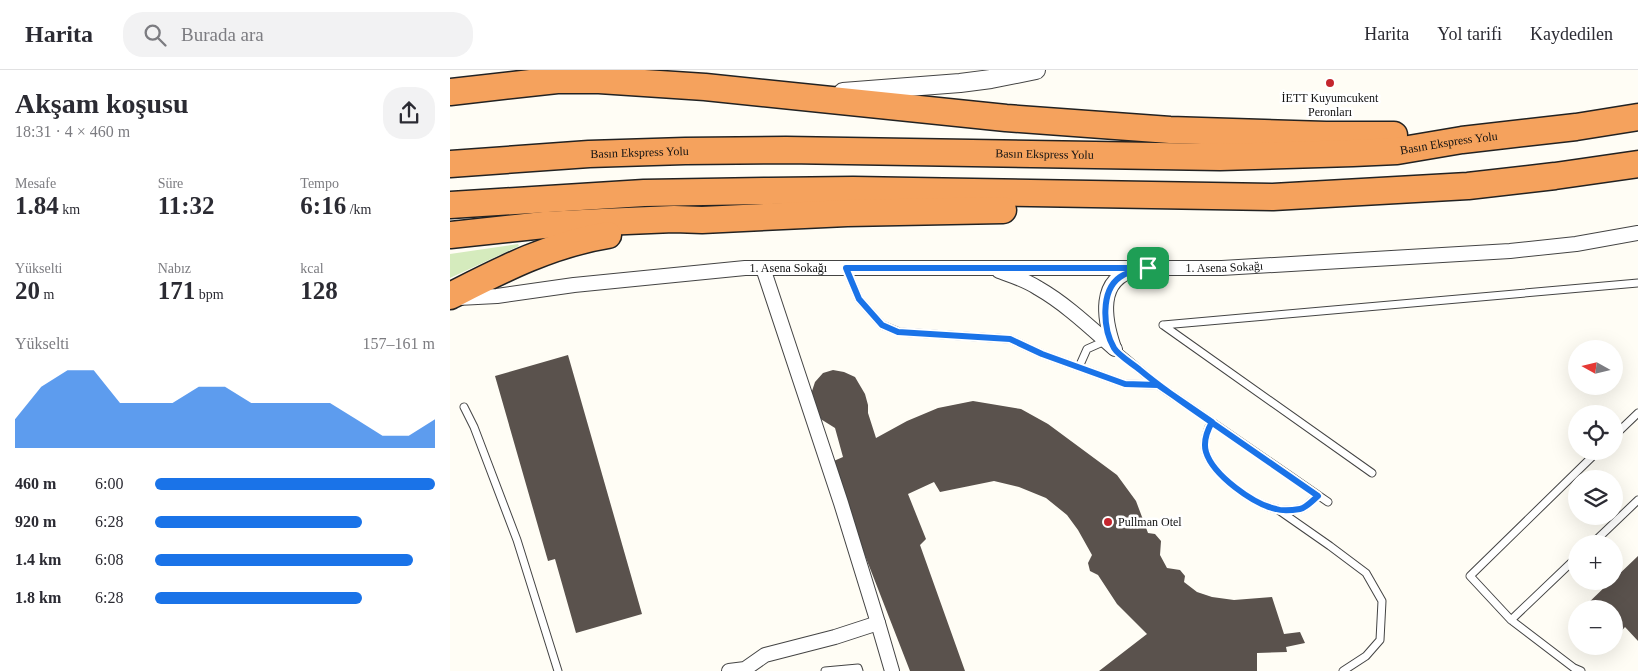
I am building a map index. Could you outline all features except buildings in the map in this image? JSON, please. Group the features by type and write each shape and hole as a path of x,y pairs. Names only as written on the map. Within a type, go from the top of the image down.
{"highway":[{"path":"450,92 557,80 598,80 696,86 1006,118 1170,130 1326,135 1384,134 1462,140"},
{"path":"450,100 486,88"},
{"name":"Basın Ekspress Yolu","path":"450,164 589,154 786,150 1220,157 1285,156 1397,151 1462,140 1576,127 1638,117"},
{"path":"450,235 544,225 594,222 674,219 702,220 847,213 1145,207 1273,197 1468,186 1638,164"},
{"path":"450,205 635,194 853,190 1273,197"},
{"path":"450,297 515,263 570,243 702,220"}],"street":[{"path":"781,96 960,83 1036,70"},
{"name":"1. Asena Sokağı","path":"450,297 497,296 574,285 763,268 1222,268 1510,251 1576,244 1638,233"},
{"path":"763,268 841,503 892,671"},
{"path":"986,268 1017,277 1039,288 1110,345"},
{"path":"1110,345 1105,313 1106,300 1111,287 1118,278 1127,272 1148,268"},
{"path":"729,671 747,670 765,655 835,637 878,623"}],"lane":[{"path":"846,268 859,299 882,325 898,332 1010,339 1042,354 1125,384 1158,385"},
{"path":"1372,473 1163,325 1638,282"},
{"path":"1079,367 1087,349 1110,345 1158,385 1328,502"},
{"path":"464,407 474,427 517,540 558,671"},
{"path":"1623,427 1638,413"},
{"path":"1212,422 1206,433 1206,452 1217,470 1235,488 1254,500 1277,509 1366,573 1382,601 1380,640 1366,656 1343,671"},
{"path":"1581,671 1574,668 1512,620 1470,576 1589,460"},
{"path":"1277,509 1301,509 1318,496"},
{"path":"1601,535 1638,500"},
{"path":"1512,620 1568,566"},
{"path":"825,671 858,668 859,671"}],"green space":[{"path":"518,244 519,246 450,278 450,254"}],"place":[{"name":"İETT Kuyumcukent Peronları","path":"1330,83"},
{"name":"Pullman Otel","path":"1108,522"}],"route":[{"path":"1148,268 986,268 846,268 859,299 882,325 898,332 1010,339 1042,354 1125,384 1158,385 1212,422 1206,433 1206,452 1217,470 1235,488 1254,500 1277,509 1301,509 1318,496 1265,459 1158,385 1115,349 1108,330 1105,313 1106,300 1111,287 1118,278 1127,272 1148,268"}]}
